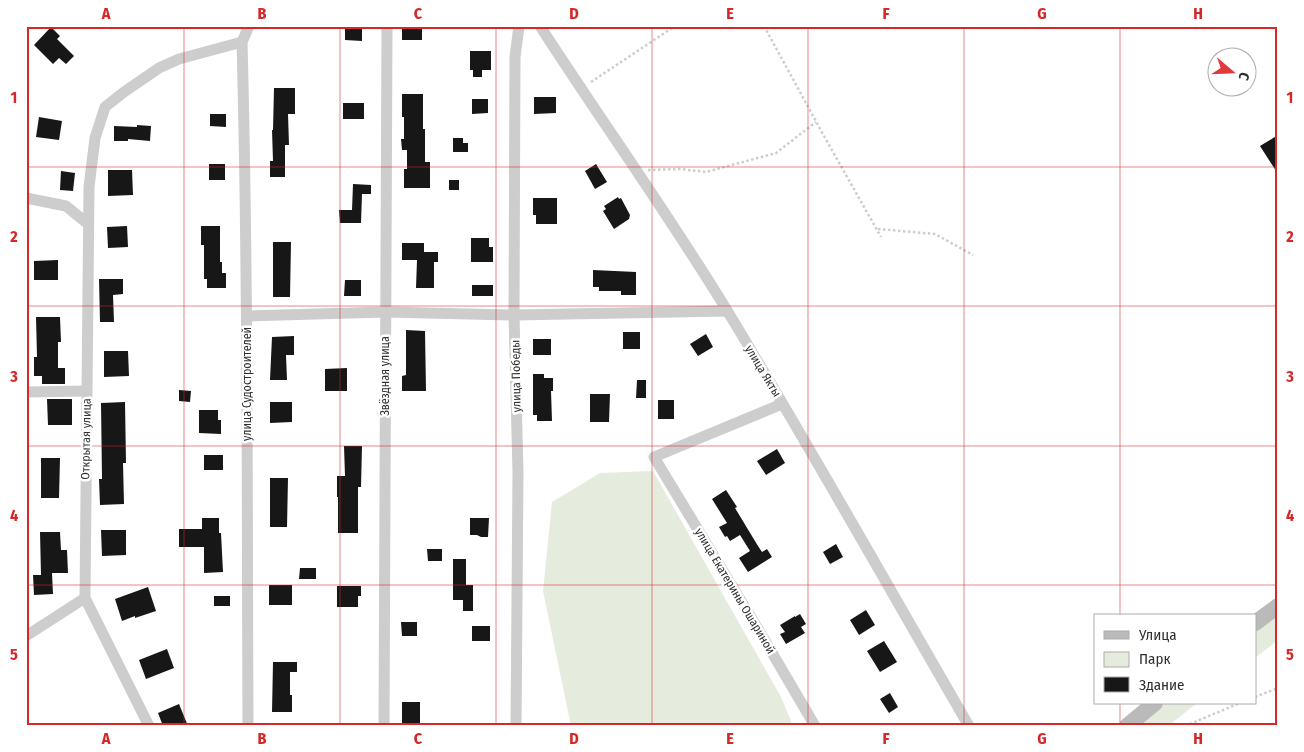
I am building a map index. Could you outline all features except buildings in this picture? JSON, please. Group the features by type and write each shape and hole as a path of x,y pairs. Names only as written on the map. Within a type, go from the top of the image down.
{"street":[{"path":"242,42 249,26"},
{"name":"Звёздная улица","path":"384,726 387,26"},
{"name":"улица Победы","path":"516,726 518,472 514,315 515,57 519,26"},
{"name":"улица Якты","path":"540,26 637,170 727,311 968,726"},
{"name":"Открытая улица","path":"149,726 85,598 88,187 95,138 105,107 159,68 179,59 242,42"},
{"name":"улица Судостроителей","path":"242,42 246,173 248,726"},
{"path":"26,198 66,206 88,224"},
{"path":"247,316 386,312 514,315 727,311"},
{"path":"26,392 86,391"},
{"name":"улица Екатерины Ошариной","path":"782,404 654,457 816,726"},
{"path":"26,636 85,598"},
{"path":"1256,623 1278,606"},
{"path":"1127,726 1154,704"}],"path":[{"path":"581,88 675,26"},
{"path":"764,26 881,236"},
{"path":"637,170 680,169 706,172 776,153 816,122"},
{"path":"877,229 936,234 973,255"},
{"path":"1256,697 1278,688"},
{"path":"1185,726 1238,704"}],"green space":[{"path":"653,471 781,697 793,726 571,726 543,591 552,502 600,473"},
{"path":"1278,606 1278,640 1256,657 1256,625"},
{"path":"1163,704 1196,704 1168,726 1138,726"}]}
